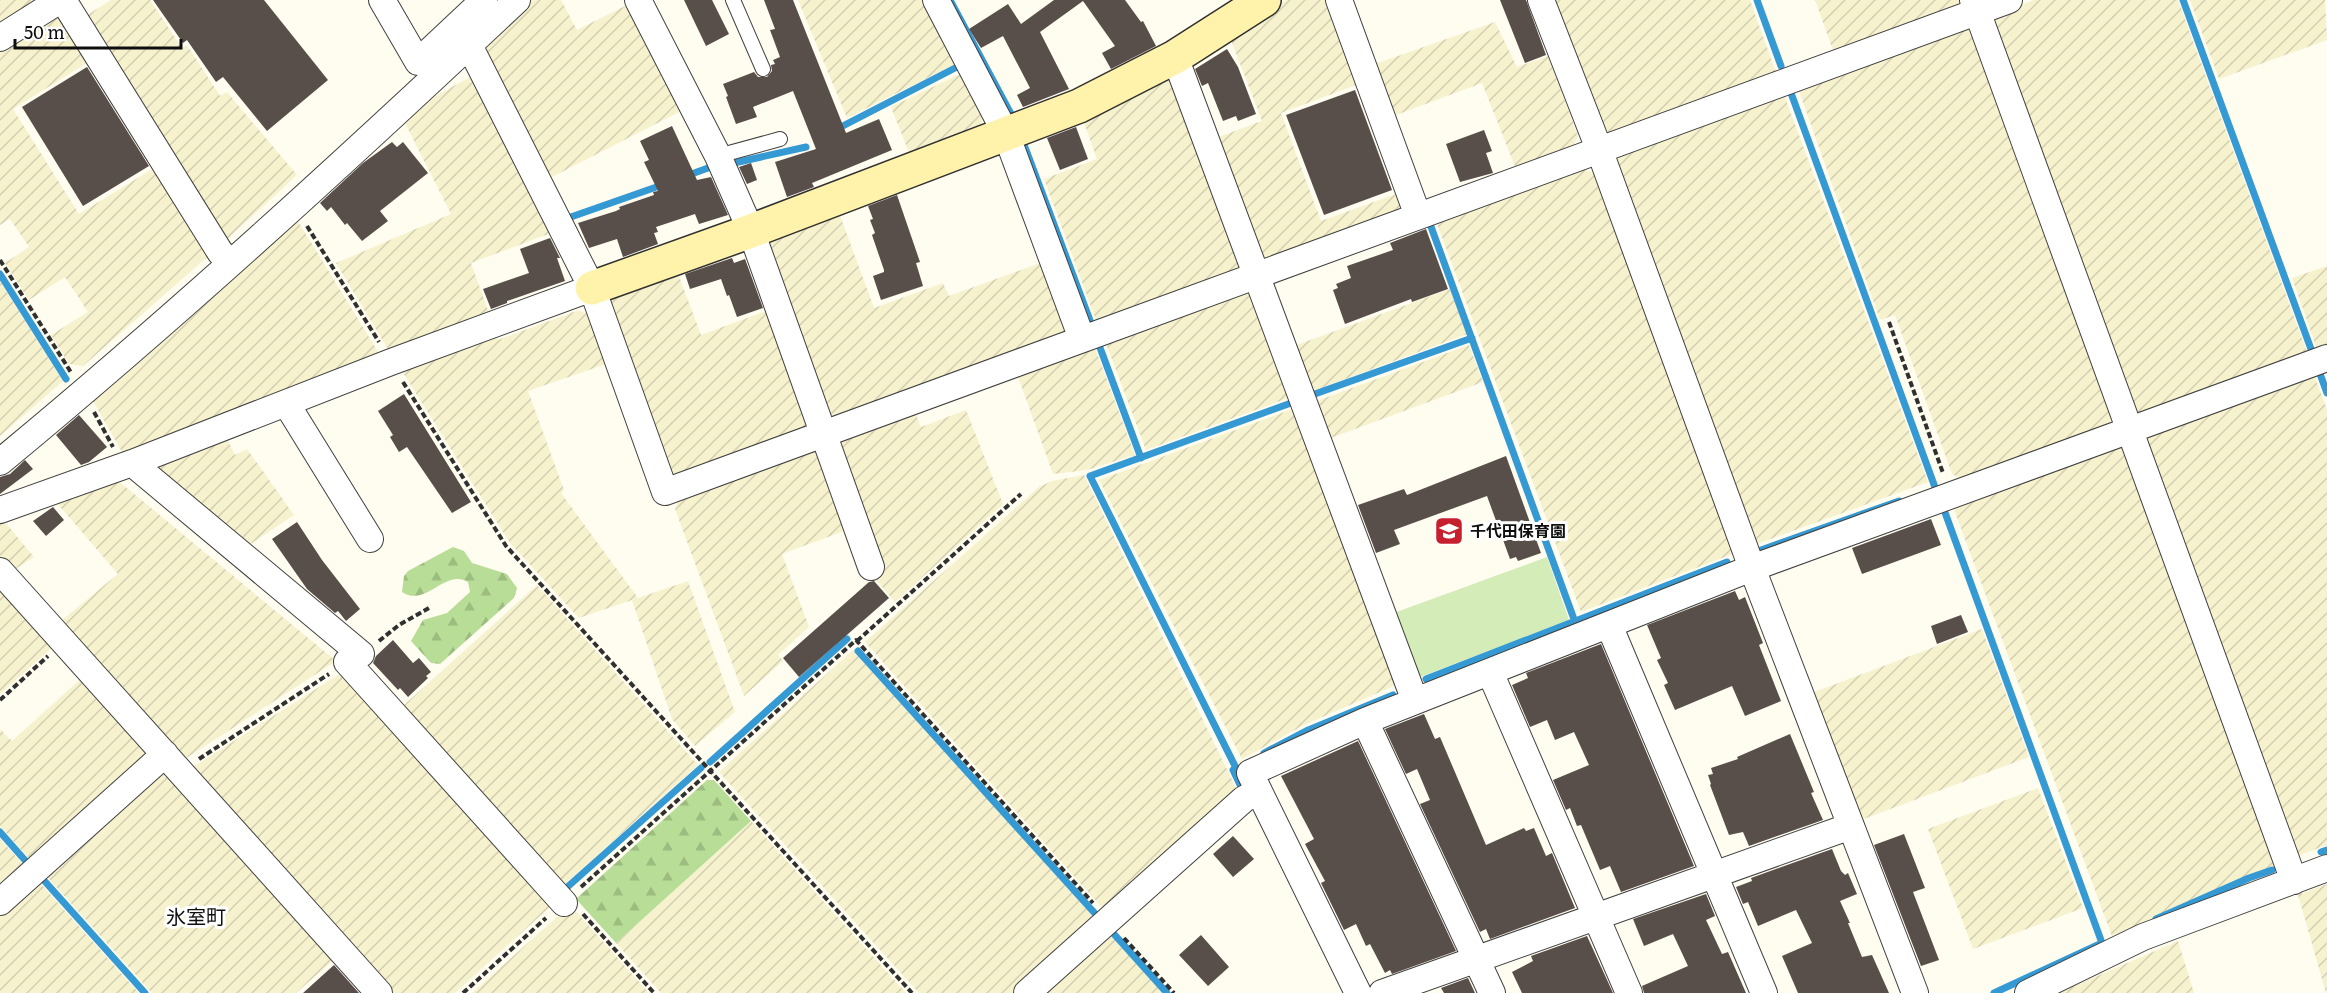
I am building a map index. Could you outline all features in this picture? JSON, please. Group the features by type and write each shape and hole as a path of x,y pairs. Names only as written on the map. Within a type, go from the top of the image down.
{"street":[{"path":"0,38 62,0 227,259"},
{"path":"382,0 417,62 517,0"},
{"path":"0,462 80,387 227,259 294,205 462,36 484,0"},
{"path":"936,0 1006,134 1082,339"},
{"path":"0,510 128,464 391,362 751,231 1079,106 1175,57 1264,0"},
{"path":"1339,0 1418,216"},
{"path":"1541,0 1599,149 1752,568 1915,993"},
{"path":"462,36 592,288 665,492 1599,149 1975,6 2009,0"},
{"path":"642,1 718,156 751,231 871,567"},
{"path":"1975,6 2294,880"},
{"path":"1175,57 1415,701"},
{"path":"1358,993 1250,773 1365,721 1752,568 2327,358"},
{"path":"286,403 370,539"},
{"path":"128,464 354,658 566,900"},
{"path":"0,571 379,993"},
{"path":"1609,625 1764,993"},
{"path":"1490,672 1629,993"},
{"path":"1365,721 1492,993"},
{"path":"0,902 172,763"},
{"path":"1027,993 1244,799 1259,791"},
{"path":"1382,993 1851,826"},
{"path":"2028,993 2143,937 2327,868"}],"lane":[{"path":"733,0 763,69"},
{"path":"718,156 780,139"}],"path":[{"path":"294,205 506,546 912,993"},
{"path":"0,260 128,464"},
{"path":"1889,321 1951,495"},
{"path":"463,993 1021,494"},
{"path":"172,763 354,658 399,625 429,608"},
{"path":"857,641 1174,993"},
{"path":"0,700 64,642"},
{"path":"566,900 654,993"}],"shaded area":[{"path":"0,0 51,0 0,32"},
{"path":"111,0 150,0 182,48 187,45 220,96 227,92 297,175 222,244 81,19"},
{"path":"523,0 561,0 577,30 631,3 685,109 548,179 481,49"},
{"path":"798,0 925,0 957,63 847,118"},
{"path":"1286,0 1325,0 1356,85 1281,113 1321,221 1396,194 1401,207 1396,214 1268,261 1260,257 1216,138 1262,121 1229,35"},
{"path":"1555,0 1750,0 1777,75 1615,135 1599,128"},
{"path":"1815,0 1963,0 1956,12 1834,53"},
{"path":"2034,0 2178,0 2307,352 2305,358 2136,415 1988,26 1992,15"},
{"path":"2190,0 2325,0 2327,40 2219,79"},
{"path":"56,8 93,59 13,109 79,214 159,165 213,252 83,366 69,364 51,335 88,312 65,277 29,300 5,263 29,247 10,219 0,225 0,42"},
{"path":"1495,22 1517,67 1548,56 1578,136 1572,149 1516,169 1482,83 1396,115 1375,64"},
{"path":"1963,27 1971,31 2113,417 2107,427 1962,479 1952,474 1895,315 1880,320 1798,88"},
{"path":"962,73 984,117 979,129 910,155 891,107"},
{"path":"472,76 551,233 471,263 489,313 389,351 336,263 451,214 401,115"},
{"path":"1164,78 1176,83 1241,262 1236,272 1097,323 1044,179 1097,159 1082,117 1128,100"},
{"path":"1783,92 1928,482 1754,545 1615,164 1622,150"},
{"path":"1579,168 1594,173 1735,553 1581,612 1436,221"},
{"path":"838,210 874,308 943,283 949,296 1043,262 1067,327 1063,335 839,418 827,412 768,247 772,234"},
{"path":"293,213 380,355 126,453 122,452 89,394"},
{"path":"2327,266 2327,346 2317,349 2292,278"},
{"path":"677,271 701,335 769,310 810,419 806,430 679,477 670,472 610,307 614,295"},
{"path":"0,281 63,381 0,436"},
{"path":"1450,289 1467,334 1310,392 1294,346"},
{"path":"1242,291 1253,296 1291,397 1146,450 1105,341"},
{"path":"579,310 592,316 609,363 528,391 564,490 561,493 638,598 688,581 735,712 695,746 672,719 632,600 579,618 510,543 400,368 495,334 498,340"},
{"path":"1094,345 1135,455 1087,470 1053,474 1017,374"},
{"path":"1469,345 1483,382 1328,439 1314,402"},
{"path":"2313,372 2327,409 2327,845 2294,857 2143,445 2147,430"},
{"path":"1295,408 1396,685 1304,725 1242,759 1099,480"},
{"path":"914,410 921,427 966,410 1003,504 895,602 870,573 835,448 841,436"},
{"path":"226,437 235,455 247,449 294,515 243,549 149,467"},
{"path":"2116,442 2126,452 2280,865 2249,875 2112,936 1952,504"},
{"path":"816,448 852,528 782,554 809,627 778,655 783,661 744,696 675,509 680,497"},
{"path":"1084,475 1238,792 1105,911 865,642 1039,487 1052,481"},
{"path":"116,479 336,661 188,757 176,759 56,625 118,574 56,502"},
{"path":"4,521 34,557 9,573 0,563 0,523"},
{"path":"537,585 698,765 564,885 403,706"},
{"path":"0,588 53,647 0,694"},
{"path":"1982,629 2029,757 1861,820 1809,694"},
{"path":"853,650 1096,918 1013,993 919,993 719,772"},
{"path":"346,670 552,905 455,993 386,993 193,767"},
{"path":"85,675 153,751 35,865 0,826 0,729 12,741"},
{"path":"160,765 338,956 296,993 152,993 42,871"},
{"path":"2038,788 2083,908 1973,949 1928,829"},
{"path":"751,821 906,993 661,993 616,943"},
{"path":"0,839 28,870 0,896"},
{"path":"39,882 139,993 0,993 0,916"},
{"path":"2327,884 2327,993 2326,993 2298,895"},
{"path":"572,907 649,993 472,993 567,908"},
{"path":"1109,933 1163,993 1037,993"},
{"path":"2178,941 2194,993 2058,993"}],"green space":[{"path":"453,547 464,551 472,563 507,574 517,588 514,598 440,664 431,663 411,641 423,620 447,613 470,592 468,582 460,579 451,580 427,592 411,596 402,592 404,576 408,571"},
{"path":"1547,557 1569,620 1415,679 1391,614"},
{"path":"707,780 714,780 751,821 616,943 576,899"}],"building":[{"path":"153,0 264,0 328,80 267,131 223,77 216,82 187,40 183,43"},
{"path":"684,0 712,0 729,34 706,46"},
{"path":"764,0 793,0 846,133 879,119 892,150 812,183 814,187 787,197 775,162 816,149 793,91 753,107 757,117 736,124 723,84 754,72 758,77 767,77 772,71 771,65 775,64 773,60 780,57 770,30 775,29"},
{"path":"1054,0 1125,0 1141,22 1143,21 1156,46 1111,69 1102,53 1115,46 1083,1 1040,32 1069,89 1023,107 1017,95 1030,88 1003,36 981,48 969,29 1008,4 1021,24"},
{"path":"1500,0 1526,0 1546,55 1525,63"},
{"path":"1227,49 1238,67 1256,114 1238,121 1236,116 1223,121 1208,83 1202,86 1195,69"},
{"path":"87,67 149,166 83,206 22,107"},
{"path":"1355,90 1392,190 1324,215 1286,115"},
{"path":"672,126 697,180 711,177 728,215 699,224 695,214 656,227 658,232 654,233 658,244 623,257 617,239 589,248 578,223 616,211 620,209 619,207 654,195 653,192 658,191 644,162 649,160 640,141"},
{"path":"1076,127 1088,159 1060,170 1047,138"},
{"path":"1484,130 1492,151 1486,153 1493,173 1460,182 1446,144"},
{"path":"392,142 397,147 403,142 428,173 380,211 388,221 362,241 331,207 327,211 320,203 363,163"},
{"path":"751,163 757,180 747,184 739,167"},
{"path":"897,195 920,262 916,263 923,286 881,300 873,276 884,270 872,235 875,233 868,206"},
{"path":"1426,229 1448,289 1412,302 1411,299 1345,324 1333,290 1338,288 1336,284 1351,278 1347,266 1393,250 1390,243"},
{"path":"550,238 560,258 557,258 565,281 507,301 491,309 483,289 529,273 520,249"},
{"path":"732,258 734,263 745,259 763,308 737,317 721,279 690,289 685,274"},
{"path":"404,394 471,502 452,513 407,447 399,452 390,437 393,435 378,411"},
{"path":"79,415 107,447 89,462 81,465 56,435"},
{"path":"1506,456 1541,553 1518,561 1516,557 1510,559 1487,496 1394,530 1400,544 1376,553 1358,505 1404,489 1407,495"},
{"path":"25,460 33,469 0,494 0,477 10,474"},
{"path":"53,507 64,520 46,536 33,521"},
{"path":"1931,519 1941,545 1862,574 1852,548"},
{"path":"297,522 322,560 360,609 346,621 338,611 335,613 307,589 272,539"},
{"path":"874,581 889,598 799,677 783,658 869,582"},
{"path":"1735,591 1739,600 1745,597 1763,643 1759,645 1781,701 1745,716 1732,686 1675,710 1664,685 1668,683 1657,660 1661,658 1647,625"},
{"path":"1961,615 1968,632 1937,644 1931,626"},
{"path":"393,640 413,663 419,658 431,672 426,676 428,678 408,697 400,688 398,690 373,663 376,656"},
{"path":"1601,644 1694,866 1621,892 1610,866 1600,870 1581,825 1577,826 1570,808 1566,810 1553,780 1589,765 1574,732 1555,740 1547,720 1530,727 1512,685 1528,678 1526,673"},
{"path":"1424,714 1435,739 1440,737 1486,845 1524,828 1526,831 1534,828 1546,856 1552,853 1575,908 1490,939 1486,929 1480,932 1420,804 1430,800 1417,769 1406,774 1385,729"},
{"path":"1790,734 1823,820 1749,846 1743,832 1729,835 1708,775 1713,774 1711,768 1738,759 1737,757"},
{"path":"1358,741 1456,951 1392,974 1390,970 1385,973 1370,944 1366,946 1356,924 1344,930 1321,883 1325,881 1305,844 1314,839 1281,776"},
{"path":"1904,834 1925,888 1913,892 1939,960 1921,966 1874,845"},
{"path":"1233,836 1254,859 1233,877 1213,854"},
{"path":"1832,849 1841,871 1845,875 1848,873 1857,894 1840,901 1850,923 1848,923 1862,957 1872,955 1889,993 1798,993 1782,956 1812,943 1796,910 1758,926 1748,902 1743,904 1736,887 1752,881 1751,878"},
{"path":"1706,894 1715,916 1706,920 1722,954 1728,952 1746,993 1644,993 1642,986 1688,966 1673,934 1644,946 1633,919"},
{"path":"1201,935 1229,967 1208,986 1179,955"},
{"path":"1587,936 1613,993 1522,993 1512,972 1533,961 1531,956"},
{"path":"334,965 359,993 303,993"},
{"path":"1468,978 1475,993 1444,993 1441,988"}],"waterway":[{"path":"950,0 1011,114"},
{"path":"1757,0 1781,66"},
{"path":"2183,0 2311,349"},
{"path":"835,130 957,67"},
{"path":"1791,93 1936,490"},
{"path":"1023,142 1091,323"},
{"path":"734,163 806,147"},
{"path":"686,176 708,168"},
{"path":"568,218 665,184"},
{"path":"1430,224 1575,622"},
{"path":"0,274 66,379"},
{"path":"1312,395 1472,338"},
{"path":"1099,345 1141,458"},
{"path":"2319,371 2327,393"},
{"path":"1241,793 1243,791 1233,770 1236,768 1090,476 1291,403"},
{"path":"1761,550 1899,501"},
{"path":"1943,507 2102,943 1994,993"},
{"path":"1426,679 1727,562"},
{"path":"710,762 847,639"},
{"path":"858,651 1100,919"},
{"path":"1264,753 1306,731 1393,695"},
{"path":"561,887 564,890 701,768"},
{"path":"0,832 31,867"},
{"path":"2321,852 2327,850"},
{"path":"2156,919 2272,870"},
{"path":"38,878 40,876 145,993"},
{"path":"1113,933 1167,993"}],"place":[{"name":"千代田保育園","path":"1449,531"}],"district":[{"name":"氷室町","path":"196,917"}]}
